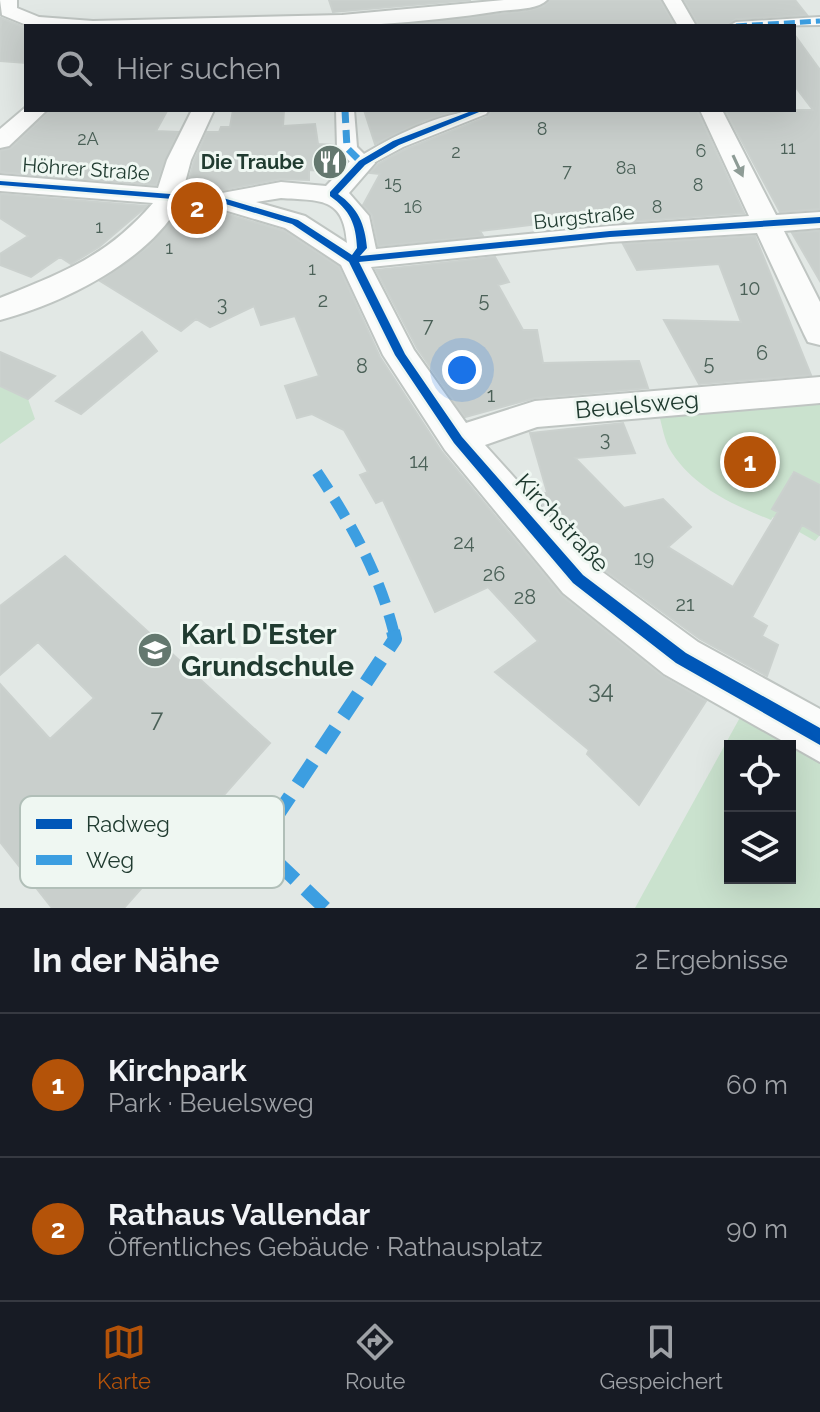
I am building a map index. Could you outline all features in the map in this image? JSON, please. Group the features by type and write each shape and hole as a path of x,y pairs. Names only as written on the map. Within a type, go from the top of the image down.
{"street":[{"path":"8,0 8,11 25,20 103,24"},
{"path":"145,24 411,17 538,0"},
{"path":"672,0 686,24"},
{"path":"509,5 528,24"},
{"path":"0,31 25,20"},
{"path":"770,24 820,21"},
{"path":"0,141 34,112"},
{"path":"0,310 79,278 136,237 165,207 185,143 202,112"},
{"path":"345,112 347,148 362,163"},
{"path":"333,194 362,163 396,143 475,112"},
{"path":"712,112 820,334"},
{"name":"Höhrer Straße","path":"0,183 223,201"},
{"path":"281,190 333,194 351,205 358,221 362,248 353,260 295,222 223,201 281,190"},
{"name":"Burgstraße","path":"353,260 610,234 820,220"},
{"name":"Kirchstraße","path":"353,260 400,355 458,440 578,579 681,658 820,737"},
{"name":"Beuelsweg","path":"458,440 535,414 820,390"}],"green space":[{"path":"0,386 28,399 35,419 0,444"},
{"path":"820,398 820,485 793,472 773,509 820,535 815,541 773,517 771,520 730,502 692,477 669,449 658,411"},
{"path":"743,712 791,740 728,740"},
{"path":"796,743 820,757 820,908 635,908 724,746 724,884 796,884"}],"building":[{"path":"329,0 471,0 333,12"},
{"path":"550,0 660,0 674,24 411,24 526,11 544,6"},
{"path":"684,0 795,0 807,15 736,19 729,24 698,24"},
{"path":"1,18 24,27 24,63 0,61"},
{"path":"796,37 820,70 820,209 780,212 726,112 813,110 796,88"},
{"path":"48,112 166,112 156,131 178,132 156,185 0,172 0,151 11,148"},
{"path":"233,112 284,112 283,126 315,124 318,144 334,145 346,161 336,172 309,170 309,180 280,179 222,190 187,187 207,132 219,132 221,127 230,127"},
{"path":"365,112 454,112 423,121 375,144"},
{"path":"491,112 698,112 744,213 610,223 608,219 538,224 480,231 483,236 378,246 372,215 363,205 380,174 370,173 378,164 404,150 487,117"},
{"path":"0,194 147,206 99,247 71,264 60,257 31,277 0,265 0,254 28,236 0,218"},
{"path":"180,208 220,212 284,231 339,267 380,357 442,452 561,595 662,676 706,701 639,805 587,754 589,750 495,672 538,641 488,587 435,612 383,500 376,503 360,475 368,472 344,430 312,414 297,418 285,386 319,376 295,316 261,325 254,306 210,327 196,319 181,331 100,281 148,247"},
{"path":"820,231 820,281 792,233"},
{"path":"755,236 811,375 699,384 664,320 741,322 719,264 637,270 623,244"},
{"path":"495,257 509,282 498,285 523,330 537,330 543,363 639,361 648,388 535,398 465,417 417,348 376,270"},
{"path":"142,332 157,351 81,414 56,401"},
{"path":"0,352 55,376 28,399 0,386"},
{"path":"623,423 635,453 575,458 624,508 663,499 691,527 668,547 733,587 778,512 772,509 794,472 820,485 820,535 802,525 752,617 767,626 762,636 778,645 767,676 700,639 595,563 537,498 547,492 530,433"},
{"path":"65,556 270,743 223,796 20,796 20,867 0,842 0,684 50,739 94,698 38,642 0,675 0,606"},
{"path":"36,888 142,888 124,908 52,908"}],"marked path":[{"path":"770,24 820,21"},
{"path":"345,112 347,148 362,163 366,161"},
{"path":"284,805 395,639 382,592 365,551 317,472"},
{"path":"284,869 325,908"}],"cycle path":[{"path":"353,260 362,248 358,223 352,210 333,194 362,163 396,143 475,112"},
{"path":"0,183 223,201 295,222 353,260"},
{"path":"353,260 610,234 820,220"},
{"path":"353,260 400,355 458,440 578,579 681,658 820,737"}],"place":[{"name":"Die Traube","path":"330,162"},
{"name":"Rathaus Vallendar","path":"197,208"},
{"name":"Kirchpark","path":"750,462"},
{"name":"Karl D'Ester Grundschule","path":"155,650"}]}
